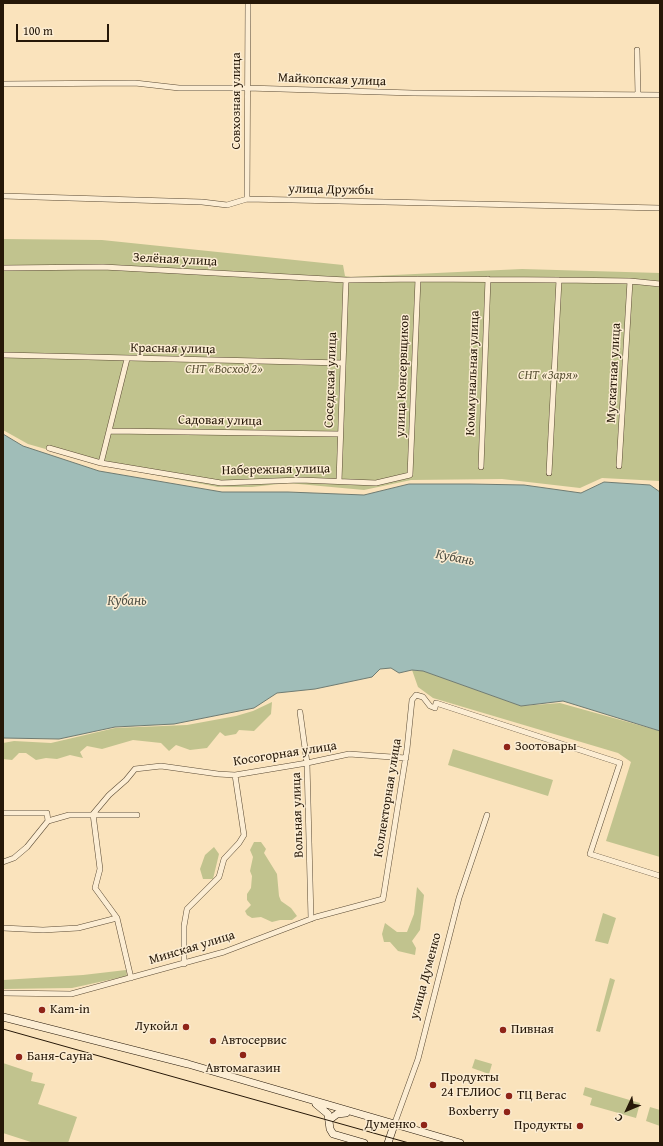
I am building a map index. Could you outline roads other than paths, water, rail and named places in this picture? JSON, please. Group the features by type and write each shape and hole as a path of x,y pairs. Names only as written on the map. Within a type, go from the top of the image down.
{"main road":[{"path":"3,1017 188,1064 460,1143"},
{"path":"307,1099 326,1111 333,1134 364,1143"},
{"path":"329,1120 341,1113 356,1114"},
{"name":"улица Думенко","path":"388,1143 394,1125"}],"street":[{"name":"Совхозная улица","path":"247,199 248,3"},
{"path":"637,50 638,95"},
{"name":"Майкопская улица","path":"3,84 135,83 179,88 247,88 413,93 660,95"},
{"name":"улица Дружбы","path":"3,196 202,202 227,205 247,199 660,208"},
{"name":"Зелёная улица","path":"3,268 103,267 346,280 488,279 630,281 660,284"},
{"name":"улица Консервщиков","path":"410,474 418,279"},
{"name":"Коммунальная улица","path":"481,467 488,279"},
{"name":"Соседская улица","path":"339,481 346,280"},
{"path":"549,474 559,280"},
{"name":"Мускатная улица","path":"619,466 630,281"},
{"name":"Красная улица","path":"3,355 343,363"},
{"path":"101,463 127,359"},
{"name":"Садовая улица","path":"110,431 340,434"},
{"name":"Набережная улица","path":"49,448 101,463 221,483 300,480 376,484 410,474"},
{"name":"Коллекторная улица","path":"383,899 406,758 412,700 416,696 420,696 427,701 430,706 435,708 436,703 620,763 590,854 660,876"},
{"name":"Вольная улица","path":"300,712 307,764 311,919"},
{"name":"Косогорная улица","path":"93,814 109,795 126,780 135,769 160,766 235,775 307,764 349,754 406,758"},
{"path":"184,964 184,926 187,909 219,877 224,859 239,843 244,834 235,775"},
{"path":"3,813 47,813 48,821"},
{"path":"93,814 100,869 95,888 117,918 131,978"},
{"path":"3,862 14,858 27,847 48,821 69,815 137,815"},
{"name":"улица Думенко","path":"394,1125 418,1059 459,898 487,815"},
{"name":"Минская улица","path":"3,993 71,994 224,952 311,919 383,899"},
{"path":"3,928 43,930 78,928 117,918"}],"water":[{"name":"Кубань","path":"3,434 23,446 99,471 222,492 288,492 364,495 409,484 470,484 524,485 581,493 604,482 650,485 660,492 660,731 563,701 521,706 423,671 412,670 399,673 391,668 380,669 372,677 315,689 277,693 254,708 174,724 115,727 59,739 3,738"}],"tram line":[{"path":"3,1029 409,1143"}],"place":[{"name":"Зоотовары","path":"507,747"},
{"name":"Kam-in","path":"42,1010"},
{"name":"Лукойл","path":"186,1027"},
{"name":"Пивная","path":"503,1030"},
{"name":"Автосервис","path":"213,1041"},
{"name":"Автомагазин","path":"243,1055"},
{"name":"Баня-Сауна","path":"19,1057"},
{"name":"Продукты 24 ГЕЛИОС","path":"433,1085"},
{"name":"ТЦ Вегас","path":"509,1096"},
{"name":"Boxberry","path":"507,1112"},
{"name":"Думенко","path":"424,1125"},
{"name":"Продукты","path":"580,1126"}],"park label":[{"name":"СНТ «Восход 2»","path":"224,370"},
{"name":"СНТ «Заря»","path":"548,376"}]}
